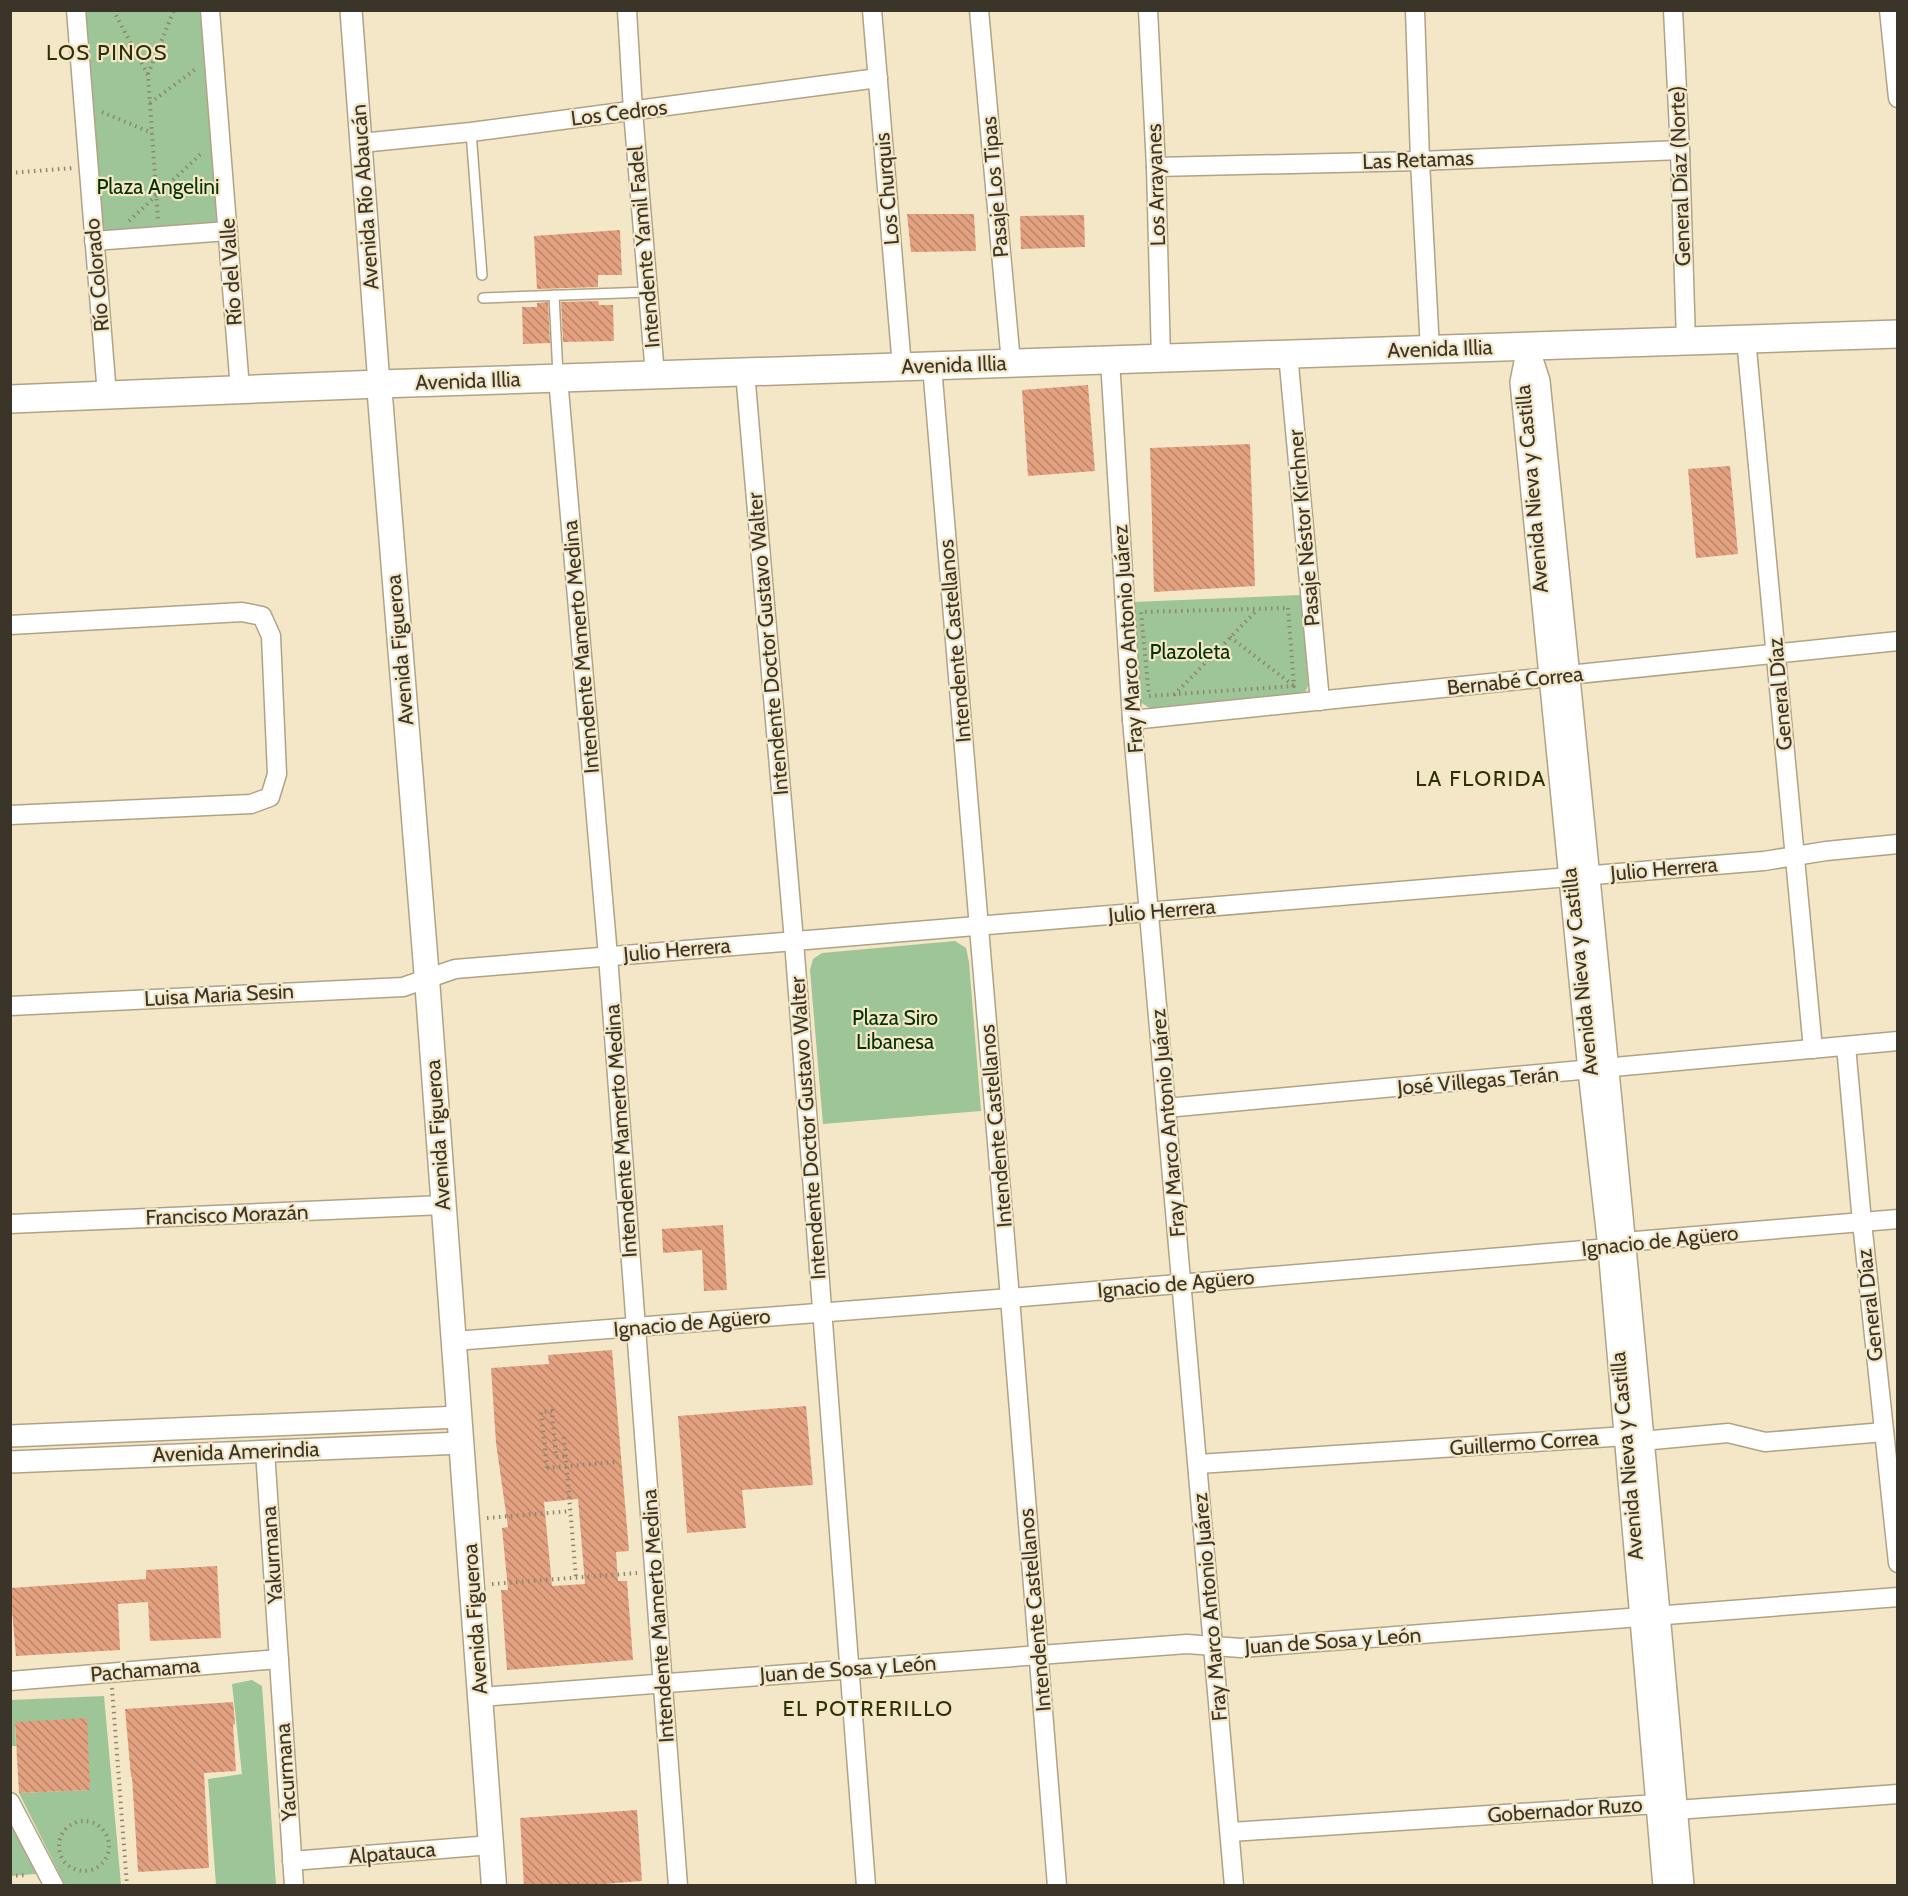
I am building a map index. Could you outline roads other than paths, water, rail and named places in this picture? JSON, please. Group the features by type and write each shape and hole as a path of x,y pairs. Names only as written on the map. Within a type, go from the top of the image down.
{"main road":[{"name":"Avenida Illia","path":"10,399 379,384 1898,334"},
{"name":"Avenida Figueroa","path":"379,384 427,979 494,1886"}],"street":[{"name":"Río Colorado","path":"76,10 88,167 102,240 106,395"},
{"name":"Río del Valle","path":"210,10 240,390"},
{"name":"Avenida Río Abaucán","path":"351,10 379,384"},
{"name":"Intendente Yamil Fadel","path":"627,10 655,375"},
{"name":"Los Churquis","path":"872,10 902,367"},
{"name":"Pasaje Los Tipas","path":"979,10 1011,363"},
{"name":"Los Arrayanes","path":"1148,10 1156,167 1161,359"},
{"path":"1415,10 1430,350"},
{"name":"General Díaz (Norte)","path":"1673,10 1686,342"},
{"path":"1889,10 1898,98"},
{"name":"Los Cedros","path":"361,143 471,132 878,78"},
{"name":"Las Retamas","path":"1156,167 1420,161 1680,150"},
{"path":"102,240 228,231"},
{"name":"General Díaz","path":"1746,339 1812,1049"},
{"name":"Avenida Nieva y Castilla","path":"1528,347 1539,381 1560,676 1650,1617 1666,1807 1664,1886"},
{"name":"Pasaje Néstor Kirchner","path":"1288,354 1320,701"},
{"name":"Fray Marco Antonio Juárez","path":"1110,360 1132,720 1234,1886"},
{"name":"Intendente Castellanos","path":"932,366 1057,1886"},
{"name":"Intendente Doctor Gustavo Walter","path":"745,372 794,941 866,1886"},
{"name":"Intendente Mamerto Medina","path":"558,378 608,956 678,1886"},
{"path":"10,625 242,612 262,616 271,636 277,774 270,797 251,804 10,815"},
{"name":"Bernabé Correa","path":"1132,720 1898,641"},
{"name":"Julio Herrera","path":"427,979 455,969 1764,861 1898,844"},
{"name":"Luisa Maria Sesin","path":"10,1006 404,987 427,979"},
{"name":"José Villegas Terán","path":"1166,1108 1898,1041"},
{"name":"General Díaz","path":"1846,1046 1862,1222 1889,1395 1884,1432 1898,1563"},
{"name":"Francisco Morazán","path":"10,1224 443,1205"},
{"name":"Ignacio de Agüero","path":"454,1341 1010,1298 1898,1219"},
{"path":"10,1436 460,1417"},
{"name":"Guillermo Correa","path":"1198,1464 1728,1433 1766,1442 1884,1432"},
{"name":"Avenida Amerindia","path":"10,1462 462,1443"},
{"name":"Yakurmana","path":"265,1451 279,1659"},
{"name":"Juan de Sosa y León","path":"481,1697 1187,1644 1241,1648 1898,1597"},
{"name":"Pachamama","path":"10,1681 279,1659"},
{"name":"Yacurmana","path":"279,1659 294,1886"},
{"name":"Gobernador Ruzo","path":"1231,1832 1898,1794"},
{"path":"10,1802 54,1886"},
{"name":"Avenida Nieva y Castilla","path":"1666,1807 1683,1886"},
{"name":"Alpatauca","path":"292,1862 491,1845"}],"lane":[{"path":"471,132 482,275"},
{"path":"483,298 648,292"},
{"path":"554,295 558,378"}],"district":[{"name":"LOS PINOS","path":"107,52"},
{"name":"LA FLORIDA","path":"1481,778"},
{"name":"EL POTRERILLO","path":"868,1708"}],"park label":[{"name":"Plaza Angelini","path":"158,187"},
{"name":"Plazoleta","path":"1190,652"},
{"name":"Plaza Siro Libanesa","path":"895,1030"}]}
